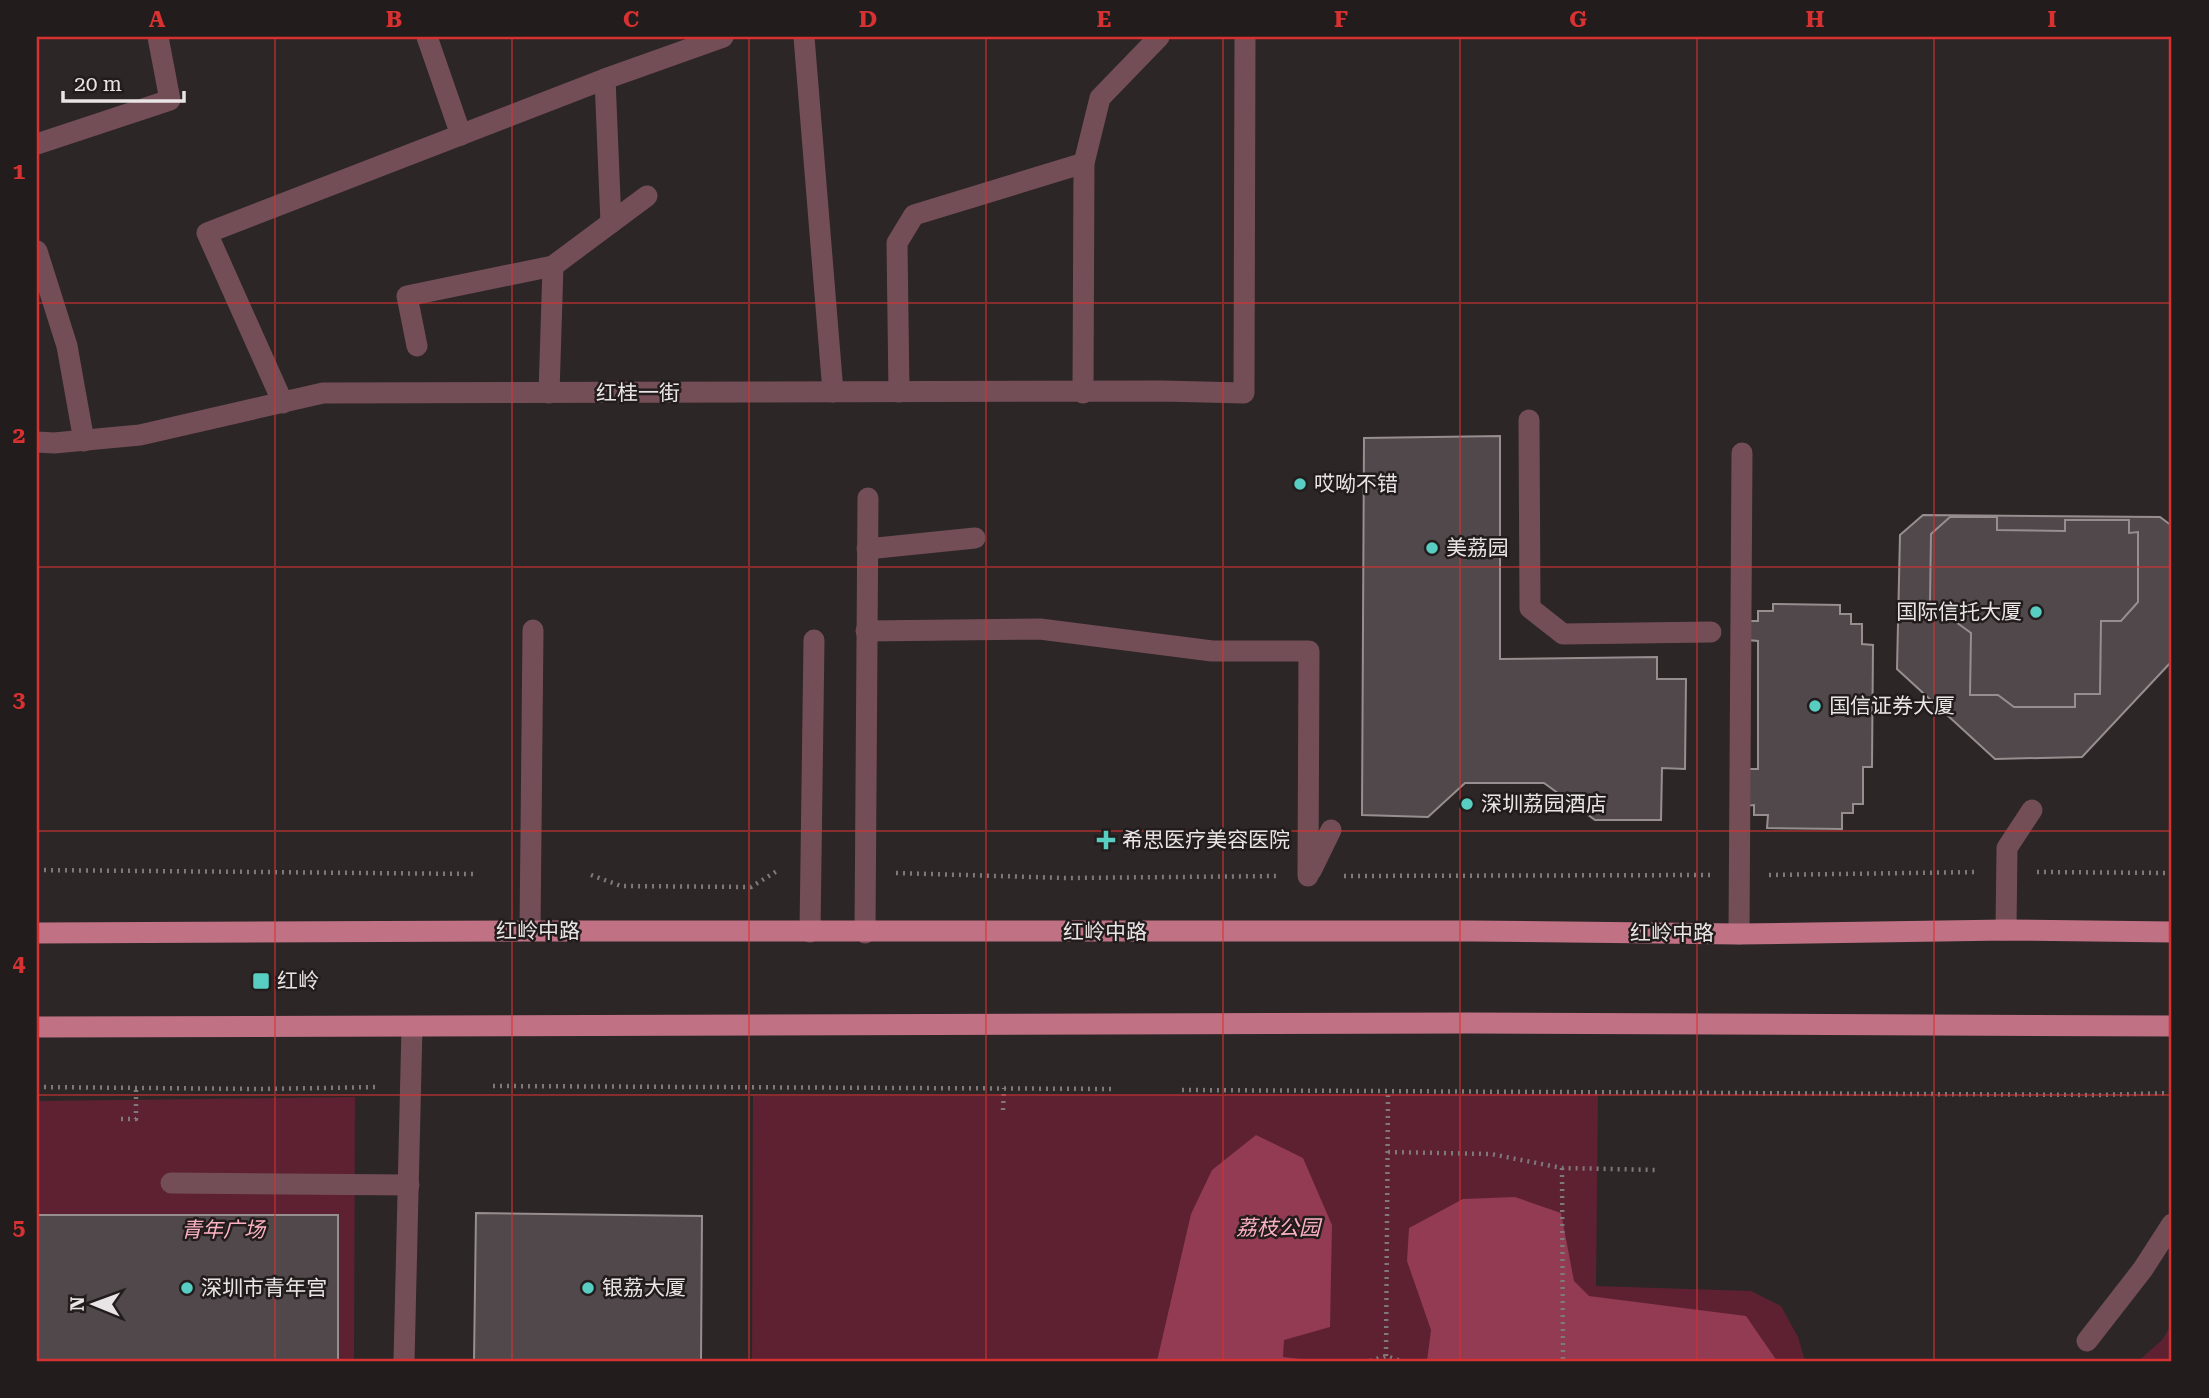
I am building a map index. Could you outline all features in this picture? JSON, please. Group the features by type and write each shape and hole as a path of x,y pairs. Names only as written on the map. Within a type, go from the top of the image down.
{"main road":[{"name":"红岭中路","path":"37,933 2172,932"},
{"path":"37,1027 1470,1023 2172,1026"}],"street":[{"path":"37,144 170,100 158,37"},
{"path":"427,37 461,135"},
{"path":"283,403 207,233 605,79 723,37"},
{"path":"804,37 833,392"},
{"path":"1083,393 1084,163 1100,98 1159,37"},
{"name":"红桂一街","path":"37,442 84,441 140,435 323,393 1244,393 1245,37"},
{"path":"605,79 611,223"},
{"path":"900,392 897,243 914,215 1084,163"},
{"path":"417,346 407,296 553,266 647,196"},
{"path":"37,251 67,346 84,441"},
{"path":"549,393 553,266"},
{"path":"1529,421 1530,608 1563,634 1711,632"},
{"path":"1739,934 1742,453"},
{"path":"865,933 867,498"},
{"path":"867,549 975,538"},
{"path":"866,631 1040,629 1212,651 1309,652 1308,876"},
{"path":"530,931 533,631"},
{"path":"810,932 814,640"},
{"path":"2006,930 2007,848 2032,810"},
{"path":"1308,876 1331,830"},
{"path":"404,1361 412,1027"},
{"path":"171,1183 409,1185"},
{"path":"2087,1341 2143,1269 2172,1224"}],"path":[{"path":"37,870 476,874"},
{"path":"591,875 621,886 751,887 777,871"},
{"path":"1761,875 1978,872"},
{"path":"2025,872 2172,873"},
{"path":"890,873 1066,878 1714,875"},
{"path":"494,1086 1115,1089"},
{"path":"37,1087 380,1087"},
{"path":"121,1119 136,1119 136,1088"},
{"path":"1003,1110 1004,1088"},
{"path":"1182,1090 1388,1093 2172,1093"},
{"path":"1386,1356 1388,1093"},
{"path":"1388,1152 1491,1154 1562,1168 1658,1170"},
{"path":"1562,1168 1563,1361"},
{"path":"1370,1361 1386,1356 1401,1361"}],"green space":[{"name":"荔枝公园","path":"1598,1094 1596,1286 1751,1291 1781,1306 1798,1337 1805,1361 752,1361 753,1096"},
{"name":"青年广场","path":"355,1097 354,1361 37,1361 37,1101"},
{"path":"1256,1135 1303,1158 1332,1225 1330,1327 1284,1340 1283,1357 1317,1361 1157,1361 1191,1214 1212,1170"},
{"path":"1515,1197 1561,1213 1574,1281 1589,1296 1746,1316 1777,1361 1427,1361 1431,1330 1407,1261 1409,1228 1463,1199"},
{"path":"2172,1324 2172,1361 2138,1361 2162,1340"}],"building":[{"name":"美荔园","path":"1500,436 1500,659 1657,657 1657,679 1686,679 1685,769 1662,768 1661,820 1595,820 1544,783 1465,783 1428,817 1362,815 1364,438"},
{"path":"1923,515 2160,517 2172,526 2172,661 2082,757 1995,759 1897,669 1900,535"},
{"name":"国际信托大厦","path":"1950,517 1997,517 1997,530 2065,531 2065,520 2129,520 2129,533 2138,532 2138,602 2121,621 2101,621 2100,694 2075,694 2075,707 2014,707 1998,695 1970,695 1971,633 1930,603 1931,534"},
{"name":"国信证券大厦","path":"1773,604 1840,605 1840,614 1851,614 1851,624 1862,624 1862,644 1873,645 1872,767 1863,767 1863,804 1853,804 1853,813 1842,813 1842,829 1767,828 1768,815 1754,815 1754,805 1744,806 1744,769 1758,769 1758,641 1747,640 1747,621 1758,621 1758,611 1773,611"},
{"name":"银荔大厦","path":"476,1213 702,1216 701,1361 474,1361"},
{"name":"深圳市青年宫","path":"37,1215 338,1215 338,1361 37,1361"}],"place":[{"name":"哎呦不错","path":"1300,484"},
{"name":"美荔园","path":"1432,548"},
{"name":"国际信托大厦","path":"2036,612"},
{"name":"国信证券大厦","path":"1815,706"},
{"name":"深圳荔园酒店","path":"1467,804"},
{"name":"希思医疗美容医院","path":"1106,840"},
{"name":"红岭","path":"261,981"},
{"name":"深圳市青年宫","path":"187,1288"},
{"name":"银荔大厦","path":"588,1288"}]}
